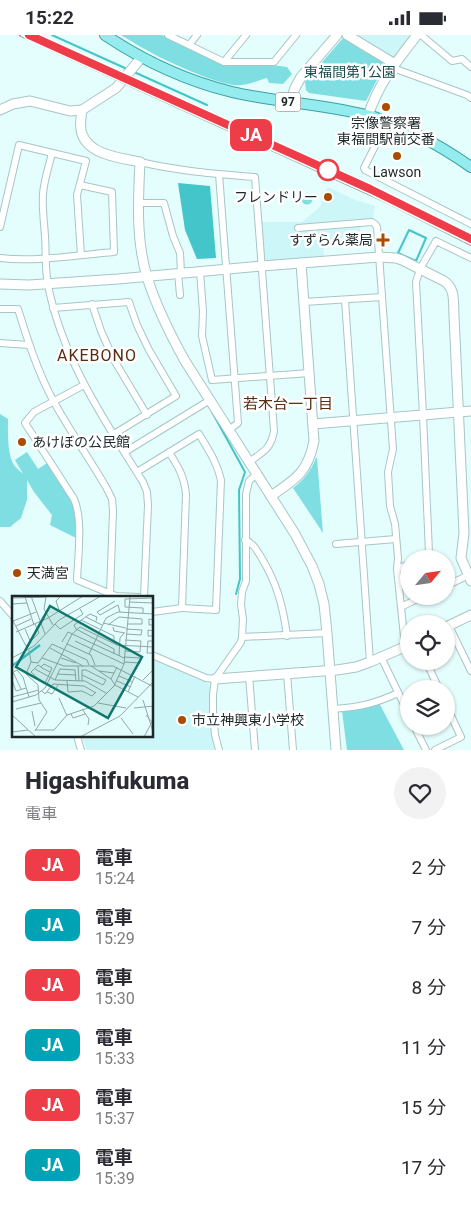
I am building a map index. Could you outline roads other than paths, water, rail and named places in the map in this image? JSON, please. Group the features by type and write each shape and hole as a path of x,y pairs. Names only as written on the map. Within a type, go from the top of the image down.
{"main road":[{"name":"97","path":"105,35 141,58 203,84 232,92 324,106 387,121 432,142 471,167"}],"street":[{"path":"168,35 224,62 274,62 296,35"},
{"path":"189,45 197,35"},
{"path":"224,62 246,35"},
{"path":"290,102 294,89 301,77 337,35"},
{"path":"347,35 394,66 471,98"},
{"path":"368,116 375,95 384,80 417,35"},
{"path":"421,35 452,61 462,59 471,67"},
{"path":"0,111 13,104 30,101 70,111 82,111 116,88 141,58"},
{"path":"82,111 80,124 82,134 86,143 98,152 164,167 255,177 274,431 272,441 266,450 249,462"},
{"path":"387,121 364,168 365,170 471,224"},
{"path":"0,227 19,145 86,161 77,195 81,255"},
{"path":"52,153 43,193 48,283 65,343 84,385 143,482 147,492 144,596"},
{"path":"140,162 138,203 140,235 147,276 161,315 171,337 295,534 319,584 324,604 327,633 336,750"},
{"path":"219,174 238,423 229,430"},
{"path":"0,258 15,260 114,252 112,192 80,185"},
{"path":"138,203 164,203 180,253 180,295"},
{"path":"298,227 372,222 377,227 393,449 388,472 390,506 396,539 402,615"},
{"path":"429,550 416,282 420,269 436,241 471,258"},
{"path":"0,284 29,285 378,257 396,259 444,281 452,289 458,412 468,532 461,558 470,577 455,582"},
{"path":"270,495 297,477 304,469 312,454 314,441 301,263"},
{"path":"200,271 202,336 212,380 310,373"},
{"path":"304,302 382,297"},
{"path":"345,300 370,662"},
{"path":"54,308 128,302 149,350 176,396 114,434"},
{"path":"92,304 101,331 114,359 147,415"},
{"path":"0,309 18,309 29,345 54,401 112,499 110,593"},
{"path":"0,343 29,345"},
{"path":"84,385 34,412 25,423 74,499 77,507 79,519 77,580 116,596"},
{"path":"125,452 210,400"},
{"path":"313,424 471,411"},
{"path":"137,472 199,434 214,458 220,480 216,610 182,608 154,613"},
{"path":"169,452 182,475 186,494 182,608"},
{"path":"219,750 215,735 213,711 215,679 241,642 243,619 242,592 246,581 246,494 249,481 257,474"},
{"path":"245,539 252,543 273,580 284,611 287,636"},
{"path":"336,544 396,539"},
{"path":"0,601 12,615"},
{"path":"401,607 405,605"},
{"path":"455,623 471,615"},
{"path":"242,637 327,633"},
{"path":"455,640 471,671"},
{"path":"154,656 206,678 215,679 356,667 400,648"},
{"path":"382,657 400,697"},
{"path":"287,673 293,750"},
{"path":"249,676 255,750"},
{"path":"333,709 369,705 398,693"},
{"path":"435,750 461,737 455,724"},
{"path":"418,735 426,750"},
{"path":"76,737 81,750"}],"waterway":[{"path":"52,35 127,69"},
{"path":"134,72 207,105"},
{"path":"409,230 426,238 416,261 398,253 409,230"},
{"path":"212,412 245,472 239,490 240,579 236,594"}],"railway":[{"path":"21,35 388,202 471,244"}],"train":[{"name":"JA","path":"29,35 370,189 471,239"}],"place":[{"name":"宗像警察署 東福間駅前交番","path":"386,107"},
{"name":"Lawson","path":"397,156"},
{"name":"フレンドリー","path":"328,197"},
{"name":"すずらん薬局","path":"383,240"},
{"name":"あけぼの公民館","path":"22,442"},
{"name":"天満宮","path":"17,573"},
{"name":"市立神興東小学校","path":"182,720"}],"district":[{"name":"AKEBONO","path":"97,355"},
{"name":"若木台一丁目","path":"288,404"}],"park label":[{"name":"東福間第1公園","path":"350,72"}]}
